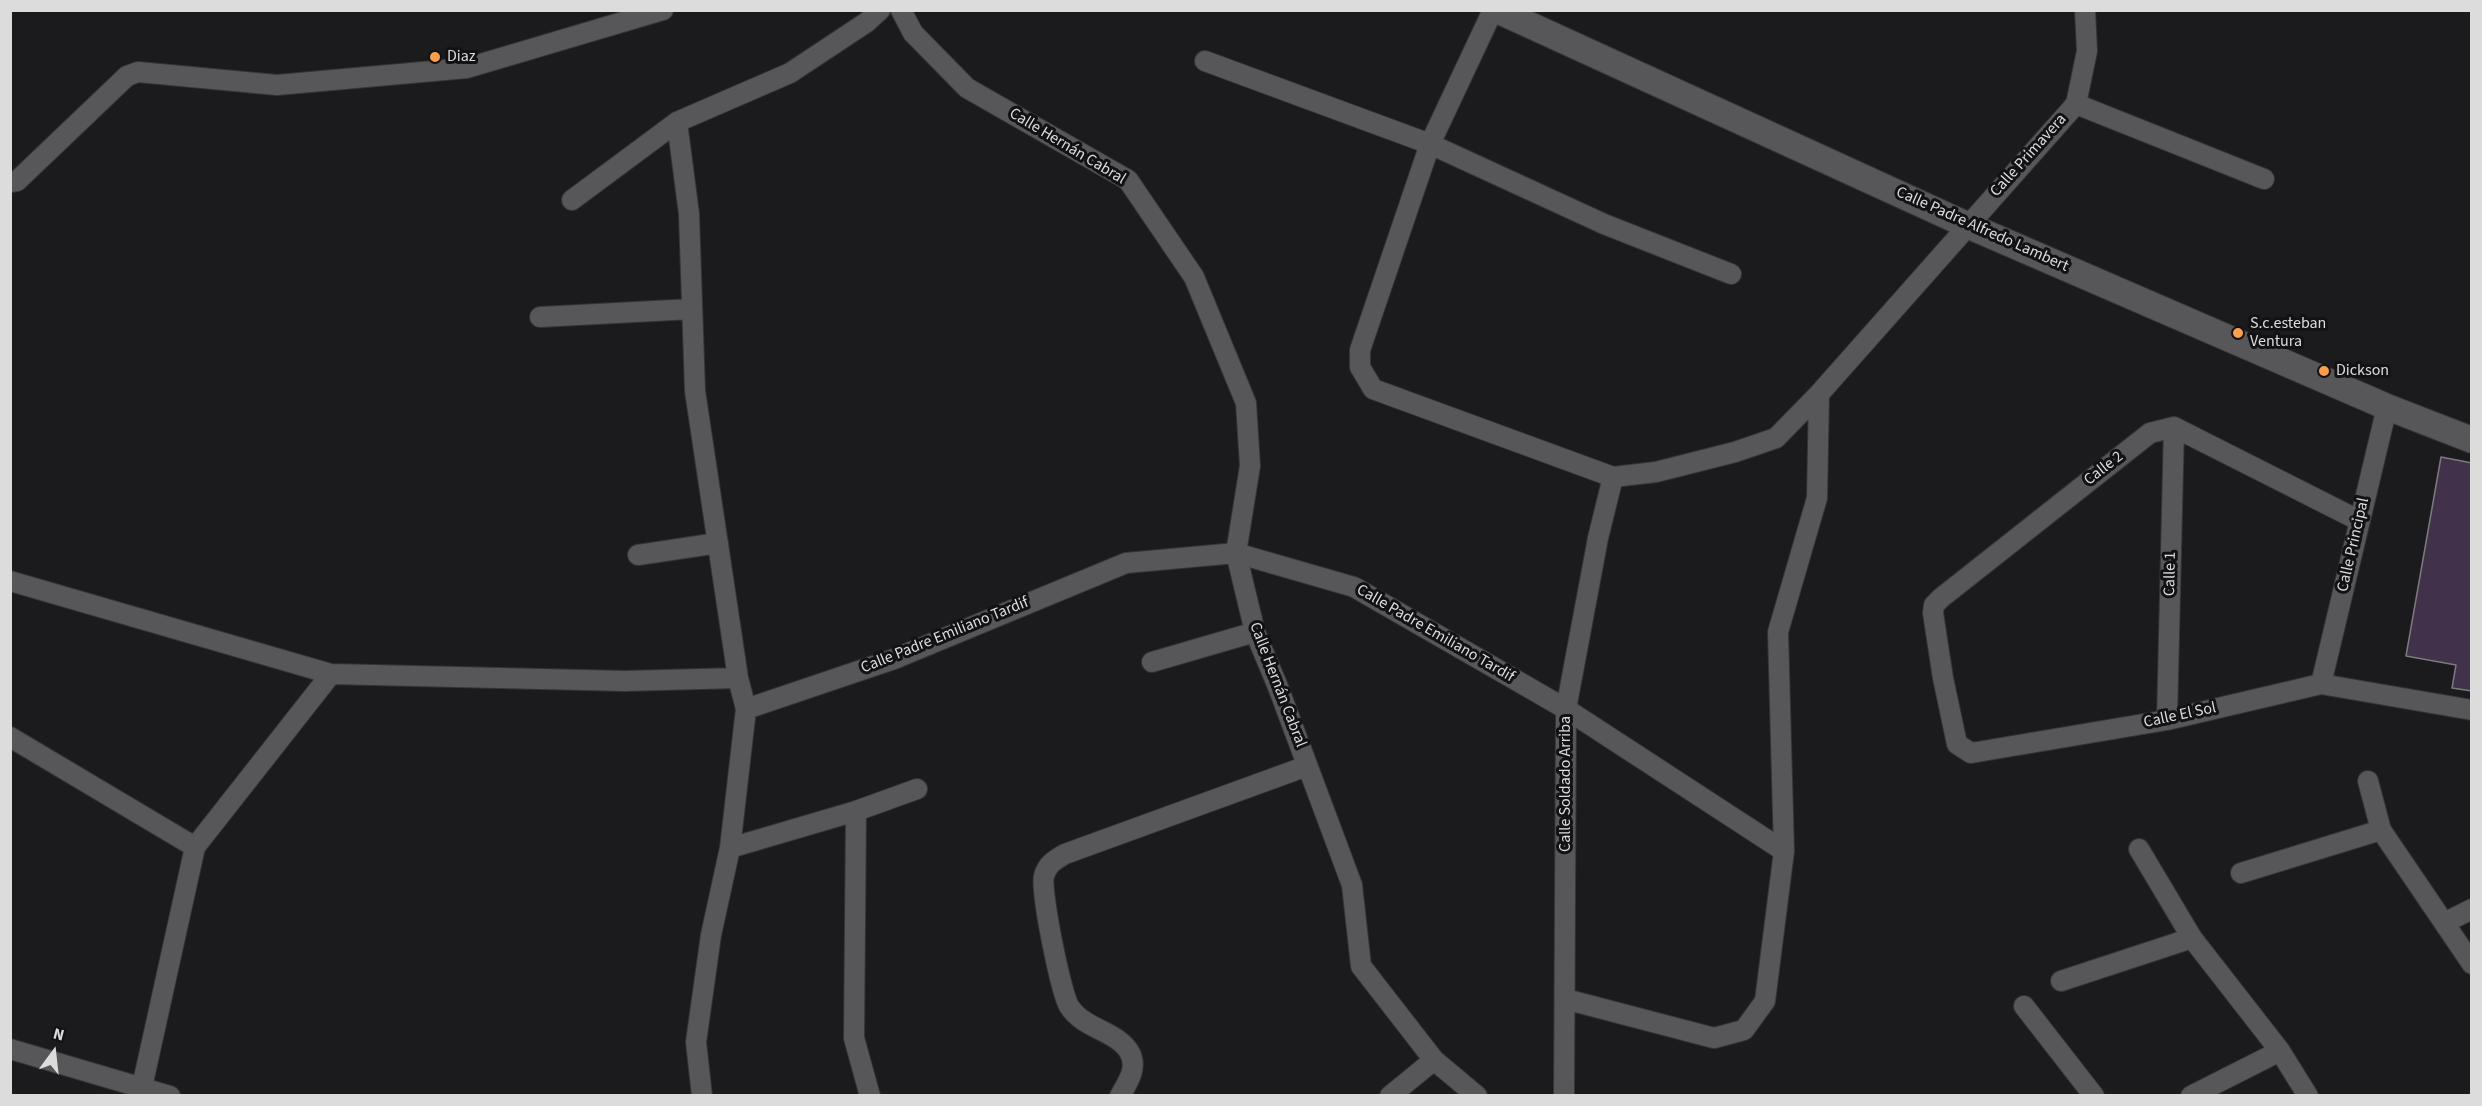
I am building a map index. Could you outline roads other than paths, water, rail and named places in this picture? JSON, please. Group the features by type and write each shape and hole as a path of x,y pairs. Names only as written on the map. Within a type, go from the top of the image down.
{"street":[{"path":"10,182 17,181 127,76 138,72 277,85 467,69 663,10"},
{"path":"572,200 676,122 790,73 867,22 880,10"},
{"name":"Calle Hernán Cabral","path":"901,10 913,33 967,88 1128,180 1194,277 1246,402 1250,466 1236,553 1255,632 1352,885 1361,966 1434,1060 1477,1095"},
{"path":"1495,10 1430,144 1360,350 1360,367 1373,389 1613,477"},
{"name":"Calle Padre Alfredo Lambert","path":"1495,10 1967,225 2387,407 2472,440"},
{"name":"Calle Primavera","path":"1613,477 1656,472 1735,452 1776,438 1819,394 2076,104 2087,51 2085,10"},
{"path":"1205,61 1430,144 1604,224 1731,274"},
{"path":"2076,104 2264,179"},
{"path":"676,122 689,214 695,391 738,678 746,709 730,848 711,935 696,1041 702,1095"},
{"path":"540,317 692,309"},
{"path":"1565,999 1714,1038 1744,1030 1765,1002 1784,851 1778,632 1817,498 1819,394"},
{"name":"Calle Principal","path":"2321,684 2387,407"},
{"path":"2174,427 2360,521"},
{"name":"Calle 2","path":"1943,678 1933,613 1934,605 2150,433 2174,427"},
{"name":"Calle 1","path":"2167,720 2174,427"},
{"name":"Calle Soldado Arriba","path":"1564,1095 1566,709 1598,538 1613,477"},
{"path":"638,555 718,543"},
{"name":"Calle Padre Emiliano Tardif","path":"746,709 894,659 1126,563 1236,553 1354,587 1566,709 1784,851"},
{"path":"10,581 331,674 625,681 738,678"},
{"path":"1152,662 1255,632"},
{"path":"140,1091 195,847 331,674"},
{"name":"Calle El Sol","path":"1943,678 1957,744 1971,753 2167,720 2321,684 2472,710"},
{"path":"10,737 195,847"},
{"path":"1120,1095 1133,1074 1131,1054 1113,1036 1085,1023 1069,1006 1053,946 1043,878 1049,864 1065,854 1307,766"},
{"path":"2368,781 2381,830 2472,964"},
{"path":"730,848 856,811 917,789"},
{"path":"856,811 854,1038 870,1095"},
{"path":"2241,873 2381,830"},
{"path":"2139,849 2192,938 2280,1051 2308,1095"},
{"path":"2444,923 2472,909"},
{"path":"2061,981 2192,938"},
{"path":"2024,1006 2094,1095"},
{"path":"10,1049 140,1091 170,1095"},
{"path":"2191,1095 2280,1051"},
{"path":"1390,1095 1434,1060"}],"place":[{"name":"Diaz","path":"435,57"},
{"name":"S.c.esteban Ventura","path":"2238,333"},
{"name":"Dickson","path":"2324,371"}]}
